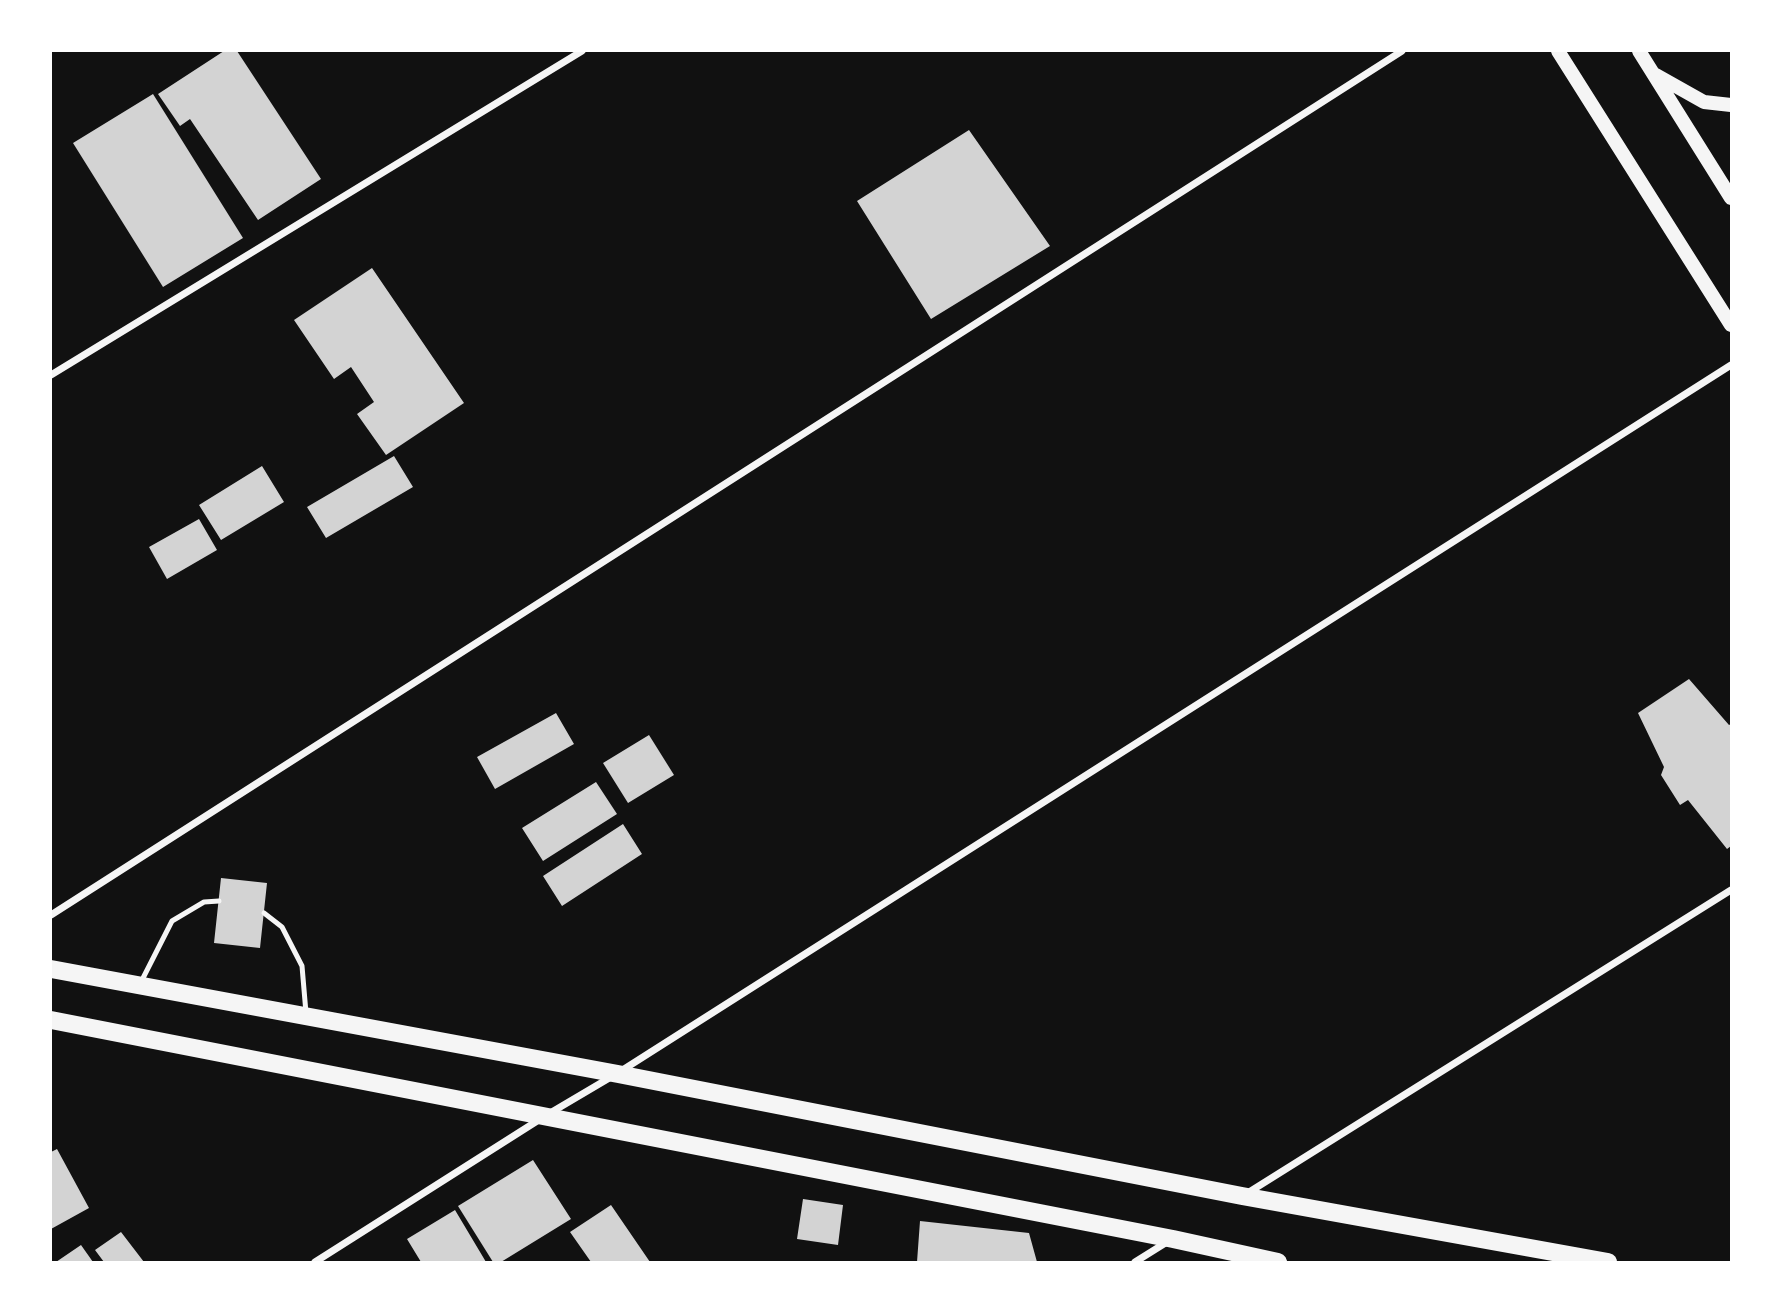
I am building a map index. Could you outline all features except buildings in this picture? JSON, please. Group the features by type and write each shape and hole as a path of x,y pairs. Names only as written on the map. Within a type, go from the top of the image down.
{"main road":[{"path":"1558,51 1731,325"},
{"path":"1639,51 1731,198"},
{"path":"1654,74 1704,102 1731,104"},
{"path":"51,969 618,1074 1242,1196 1608,1262"},
{"path":"51,1020 1173,1239 1271,1262"}],"street":[{"path":"51,375 582,51"},
{"path":"51,915 1402,51"},
{"path":"315,1262 545,1116 618,1074 1731,365"},
{"path":"1242,1196 1731,890"},
{"path":"1135,1262 1173,1239"}],"lane":[{"path":"139,985 172,921 204,902 219,901"},
{"path":"264,913 282,927 302,966 306,1016"}]}
